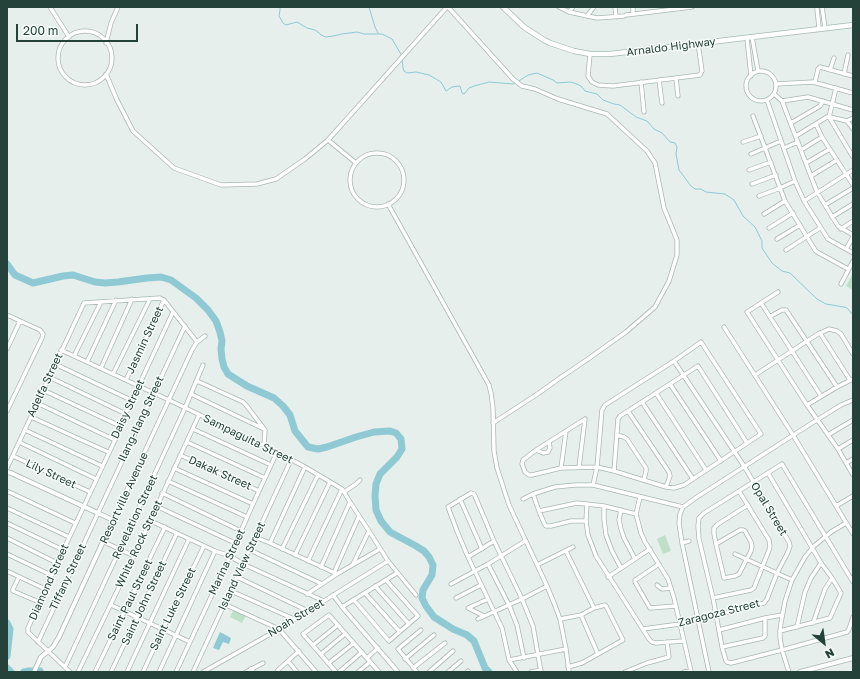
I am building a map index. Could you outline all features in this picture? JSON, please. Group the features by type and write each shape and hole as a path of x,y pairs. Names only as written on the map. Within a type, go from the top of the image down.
{"main road":[{"name":"Arnaldo Highway","path":"503,7 524,27 544,40 574,51 590,54 610,54 853,25"}],"street":[{"path":"50,7 69,37"},
{"path":"106,42 111,23 118,7"},
{"path":"106,74 133,131 174,168 221,185 257,184 276,179 305,159 328,140 448,7 522,86 535,89 558,99 607,114 647,151 655,163 664,208 677,240 677,255 669,281 655,307 620,337 493,423"},
{"path":"559,7 569,12 597,18 692,7"},
{"path":"569,12 573,7"},
{"path":"587,16 594,7"},
{"path":"615,7 616,16"},
{"path":"633,7 634,14"},
{"path":"817,7 819,28"},
{"path":"822,7 825,28"},
{"path":"89,32 100,37 106,42 112,58 106,74 100,80 93,84 76,84 63,74 59,67 59,50 69,37 76,33 89,32"},
{"path":"749,37 758,71"},
{"path":"749,37 751,76"},
{"path":"590,54 588,76 592,82 598,85 613,86 701,74 698,43"},
{"path":"844,74 848,55"},
{"path":"830,70 834,58"},
{"path":"815,82 819,67 853,76"},
{"path":"758,71 768,73 775,80 776,84 774,94 767,100 762,101 754,99 748,92 748,79 758,71"},
{"path":"676,78 678,96"},
{"path":"659,80 662,103"},
{"path":"641,82 644,112"},
{"path":"776,84 815,82 853,93"},
{"path":"836,88 829,117 853,157"},
{"path":"774,94 782,101 817,192 838,226 853,236 846,249"},
{"path":"782,101 808,97 853,110"},
{"path":"767,100 795,181 804,201 828,239 853,253"},
{"path":"791,123 820,106 823,101"},
{"path":"753,116 780,188 792,213 817,252 848,269"},
{"path":"796,136 829,117 847,121 853,118"},
{"path":"847,121 853,129"},
{"path":"816,124 822,137 853,186 825,205"},
{"path":"743,142 761,136"},
{"path":"801,150 822,137"},
{"path":"328,140 356,163"},
{"path":"751,154 781,141"},
{"path":"784,148 798,142"},
{"path":"806,163 830,148"},
{"path":"375,153 384,154 399,164 403,173 404,182 401,191 396,198 388,204 374,207 367,205 353,194 350,185 350,176 353,167 358,160 366,155 375,153"},
{"path":"811,176 837,160"},
{"path":"749,170 771,162"},
{"path":"804,201 853,170"},
{"path":"752,184 776,175"},
{"path":"759,196 795,181"},
{"path":"764,214 786,201"},
{"path":"388,204 488,385 492,400 494,451 497,468 509,505 547,586 560,619 569,672"},
{"path":"832,217 853,204"},
{"path":"769,228 792,213"},
{"path":"841,229 853,221"},
{"path":"777,239 800,225"},
{"path":"786,250 820,228"},
{"path":"841,284 853,261"},
{"path":"778,292 747,312 807,405 838,449 853,476"},
{"path":"74,356 101,302 158,298 164,300 197,342 205,336"},
{"path":"101,368 132,299"},
{"path":"113,374 150,299"},
{"path":"87,362 116,300"},
{"name":"Jasmin Street","path":"126,380 164,300"},
{"name":"Adelfa Street","path":"7,469 84,303 101,302"},
{"path":"762,303 822,396"},
{"path":"771,316 782,310 786,310 837,387"},
{"name":"Daisy Street","path":"83,507 174,312"},
{"path":"7,316 40,330 43,334 8,405 7,411"},
{"path":"7,349 20,321"},
{"name":"Ilang-Ilang Street","path":"98,513 185,326"},
{"path":"724,327 793,435 853,534"},
{"path":"755,375 820,333 829,329 837,331 841,334 853,354"},
{"path":"807,405 852,380 820,333"},
{"name":"Resortville Avenue","path":"34,672 59,637 197,342"},
{"path":"579,467 584,419 536,450 522,462 527,474 532,475 561,468 597,467 674,488 679,487 692,479 761,434 701,342 603,407 597,467 593,485"},
{"name":"Sampaguita Street","path":"62,350 277,452 343,490 388,561 416,595"},
{"name":"Opal Street","path":"674,361 744,466 790,544 788,552 777,573"},
{"path":"55,364 133,401"},
{"name":"Revelation Street","path":"64,667 185,408 203,365"},
{"path":"614,471 618,419 622,414 698,366 747,443"},
{"path":"49,377 126,414"},
{"path":"196,381 246,404 265,430 264,446"},
{"path":"670,384 721,460"},
{"path":"43,390 120,426"},
{"path":"656,393 706,470"},
{"path":"191,394 265,430"},
{"path":"709,672 679,524 680,514 683,507 793,435 841,405 853,400"},
{"path":"642,402 692,479"},
{"path":"37,403 115,440"},
{"path":"628,411 669,472 670,476 666,487"},
{"name":"White Rock Street","path":"78,672 111,605 199,415"},
{"path":"31,417 108,452"},
{"path":"828,435 853,420"},
{"path":"192,429 271,465"},
{"path":"25,430 102,466"},
{"path":"561,468 566,431"},
{"path":"617,435 627,439 646,468 644,480"},
{"path":"838,449 853,440"},
{"path":"19,442 96,479"},
{"path":"187,442 265,478"},
{"path":"536,450 543,453 548,452 550,448 549,442"},
{"name":"Marina Street","path":"176,672 277,452"},
{"name":"Lily Street","path":"13,456 90,492"},
{"name":"Dakak Street","path":"180,456 259,491"},
{"path":"846,463 853,459"},
{"name":"Island View Street","path":"193,672 291,460"},
{"path":"853,582 782,464 704,513 699,518 699,539 722,647 726,661 729,663 846,632 849,629 853,616"},
{"path":"270,543 305,467"},
{"path":"174,468 253,504"},
{"path":"7,469 9,473 113,520"},
{"path":"768,472 812,547 841,592 830,618 813,624 780,631"},
{"path":"282,549 318,475"},
{"path":"308,561 343,490 356,484 360,480"},
{"path":"168,481 247,517"},
{"path":"295,555 330,482"},
{"path":"523,499 555,487 593,485 683,507"},
{"path":"7,491 75,523"},
{"path":"712,598 752,590 769,550 770,543 739,491"},
{"path":"162,493 241,531"},
{"path":"517,672 509,660 502,628 468,557 448,507 471,493 474,494 533,626 541,671 531,672"},
{"path":"533,494 546,526 571,521 586,521"},
{"path":"836,506 853,496"},
{"path":"640,497 636,514 641,533 668,579 676,606 690,671 684,672"},
{"path":"460,499 482,549"},
{"path":"321,567 350,502"},
{"path":"539,511 577,503 604,506 636,514"},
{"path":"588,504 586,521 592,548 608,577 652,642 683,641"},
{"path":"716,544 740,530 745,531 752,546 747,560 739,574 724,578 716,544 714,531 715,526 748,505"},
{"path":"156,506 236,543"},
{"path":"604,506 606,535 621,568"},
{"name":"Diamond Street","path":"48,651 28,632 28,630 51,575 83,507"},
{"path":"7,508 69,537"},
{"path":"621,510 619,520 621,529 635,559"},
{"name":"Tiffany Street","path":"38,642 98,513"},
{"path":"335,574 359,516"},
{"path":"150,521 215,551 230,556 243,564 324,601"},
{"path":"7,523 63,550"},
{"path":"788,672 782,650 780,631 788,590 802,562 812,547 825,536 846,523"},
{"name":"Saint Paul Street","path":"95,672 165,527"},
{"path":"352,565 370,531"},
{"name":"Saint John Street","path":"111,672 177,533"},
{"path":"255,537 335,574"},
{"path":"7,538 57,563"},
{"path":"127,672 189,539"},
{"path":"682,543 699,539"},
{"path":"468,557 494,541"},
{"path":"451,584 502,556 525,541"},
{"path":"104,542 134,556"},
{"name":"Saint Luke Street","path":"143,672 204,546"},
{"path":"537,565 573,547"},
{"path":"307,594 335,574 380,549"},
{"path":"608,577 650,549"},
{"path":"250,550 322,584"},
{"path":"159,672 215,551"},
{"path":"566,551 594,608"},
{"path":"7,554 51,575"},
{"path":"735,554 792,580"},
{"name":"Noah Street","path":"203,672 279,629 388,561"},
{"path":"797,627 805,592 811,578 822,563"},
{"path":"488,564 517,625 524,658"},
{"path":"659,564 635,580 635,582 650,608 676,606"},
{"path":"7,571 45,589"},
{"path":"342,607 397,573"},
{"name":"Zaragoza Street","path":"643,629 680,624 764,603 768,599 777,573"},
{"path":"19,577 13,591 39,602"},
{"path":"237,577 308,610"},
{"path":"813,624 825,589 832,578"},
{"path":"354,600 389,641 418,616 386,580"},
{"path":"456,598 481,585"},
{"path":"657,585 662,589 671,588"},
{"path":"376,586 409,624"},
{"path":"478,619 509,606 547,586"},
{"path":"231,591 294,619"},
{"path":"365,593 400,632"},
{"path":"333,595 398,672"},
{"path":"484,616 468,608 488,599"},
{"path":"224,604 279,629 316,672"},
{"path":"111,605 190,642"},
{"path":"560,619 580,615 603,605 606,606 623,640 582,663 568,667"},
{"path":"362,652 338,672 304,634 329,615 345,634 354,643 362,652 370,662 379,672"},
{"path":"580,615 598,654"},
{"path":"719,630 765,618 782,616"},
{"path":"722,647 763,638 765,636 765,618"},
{"path":"313,645 338,625"},
{"path":"417,672 398,649 421,630"},
{"path":"321,654 345,634"},
{"path":"406,659 434,635"},
{"path":"625,672 647,663 669,658 667,642"},
{"path":"329,663 354,643"},
{"path":"413,668 445,643"},
{"path":"367,658 378,648"},
{"path":"509,660 566,649"},
{"path":"48,651 70,672"},
{"path":"277,672 299,651"},
{"path":"428,672 454,652"},
{"path":"800,672 852,660"},
{"path":"288,661 297,672"},
{"path":"448,672 461,661"},
{"path":"358,672 370,662"},
{"path":"246,672 263,663"}],"green space":[{"path":"853,273 853,290 846,286"},
{"path":"665,535 671,551 663,554 657,539"},
{"path":"234,609 246,615 242,623 230,617"}],"water":[{"path":"220,632 231,638 229,644 223,642 219,650 213,648"}],"waterway":[{"path":"280,7 279,16 286,25 297,22 326,37 357,32 364,34 382,34 392,39 402,56"},
{"path":"369,7 378,33"},
{"path":"402,59 404,71 407,73 416,72 429,75 441,82 446,91 452,87 460,86 462,93 464,94 469,88 489,82 513,84 516,82"},
{"path":"519,81 528,75 537,73 557,83 574,83 581,86 585,91 597,94 603,100 620,105 636,117 647,121 654,129 662,133 670,142 675,143 677,147 676,154 679,170 691,186 695,189 701,189 706,192 725,194 734,200 743,216 755,227 762,241 762,248 772,263 782,271 790,273 817,299 826,304 847,308 853,315"},
{"path":"7,264 15,275 33,283 73,275 95,282 105,283 161,277 171,280 196,298 216,321 222,341 222,359 228,374 247,386 274,398 283,406 290,415 295,431 308,447 318,449 327,447 374,432 390,431 396,433 401,439 402,449 397,457 380,474 376,484 376,510 381,521 390,532 424,551 429,557 433,565 432,575 423,590 422,598 426,606 434,617 453,629 467,635 474,641 485,668 489,672"},
{"path":"7,623 10,629 7,656"},
{"path":"7,668 11,672"},
{"path":"24,672 40,672"}]}
